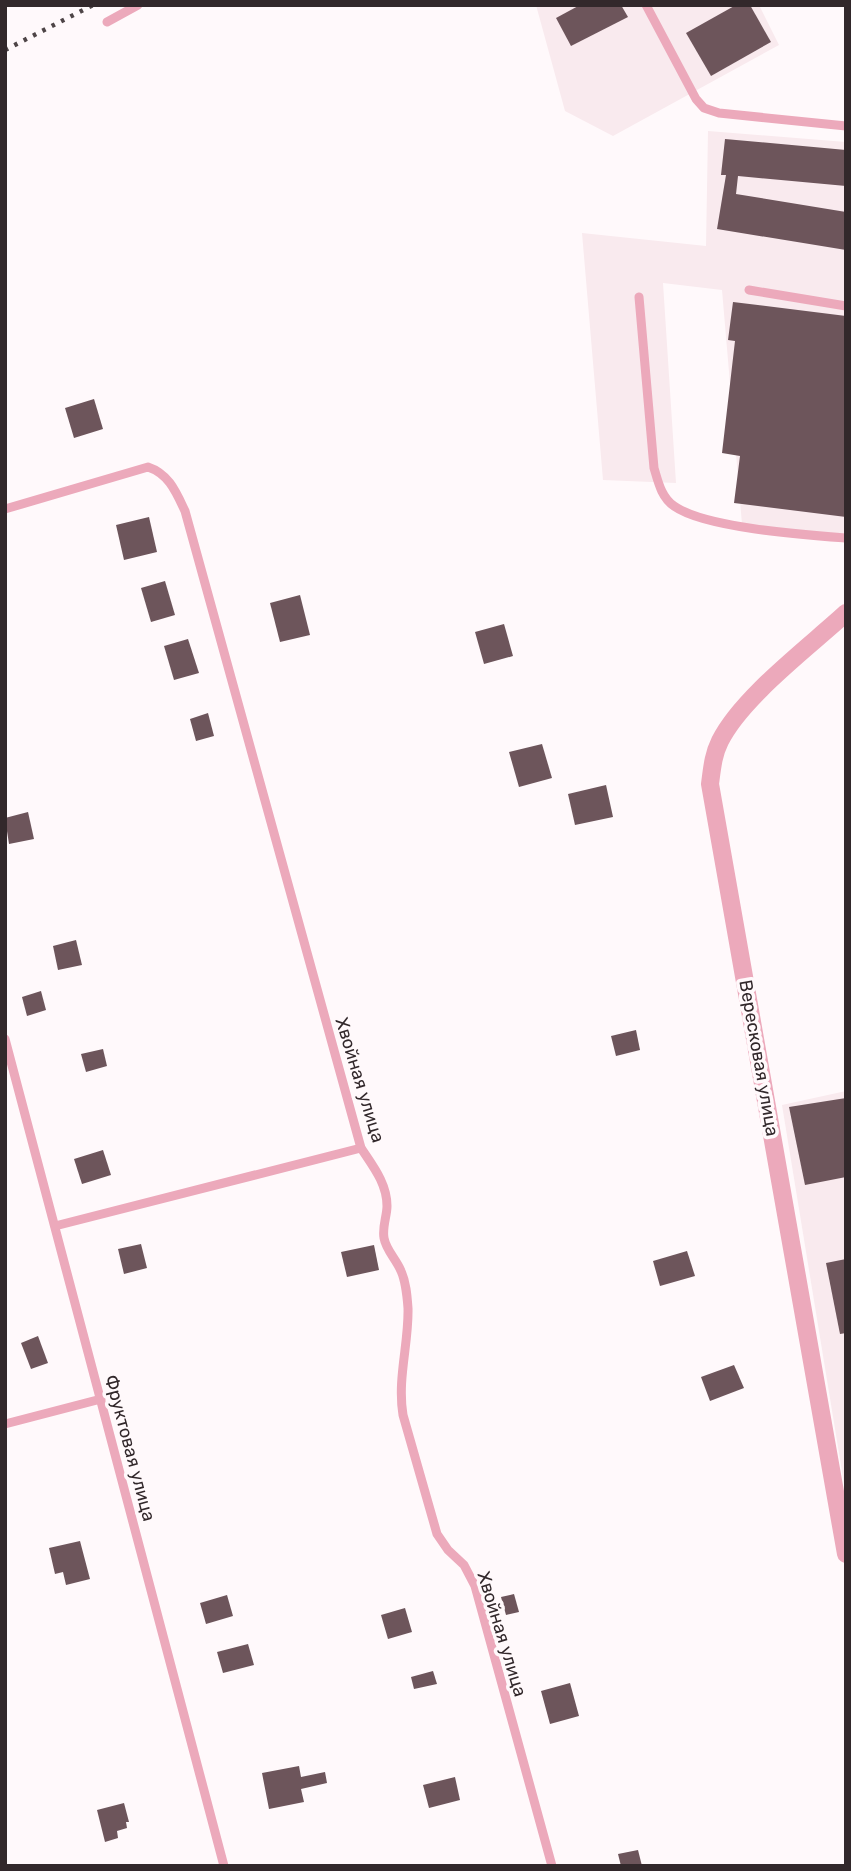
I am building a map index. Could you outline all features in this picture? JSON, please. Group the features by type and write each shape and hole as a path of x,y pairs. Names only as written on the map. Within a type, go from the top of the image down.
{"street":[{"name":"Вересковая улица","path":"846,613 748,702 721,740 712,762 710,783 846,1554"}],"lane":[{"path":"107,22 138,5"},
{"path":"646,5 696,99 704,108 719,113 846,125"},
{"path":"749,290 846,306"},
{"path":"639,297 653,468 661,490 672,505 692,514 742,526 846,538"},
{"name":"Хвойная улица","path":"5,509 148,467 167,478 185,511 360,1148 378,1173 385,1191 387,1206 383,1233 385,1243 401,1269 408,1310 400,1399 403,1415 436,1534 464,1565 475,1586 552,1866"},
{"name":"Фруктовая улица","path":"5,1039 224,1866"},
{"path":"55,1226 360,1148"},
{"path":"5,1424 101,1399"}],"shaded area":[{"path":"536,5 759,5 779,45 613,136 565,111"},
{"path":"708,131 846,142 846,536 742,524 722,290 663,283 676,483 603,480 582,233 706,246"},
{"path":"846,1091 846,1496 782,1105"}],"building":[{"path":"580,5 621,5 628,17 571,46 556,18"},
{"path":"736,5 750,5 771,42 711,76 686,33"},
{"path":"725,139 846,150 846,186 738,176 736,194 846,212 846,250 717,229 726,175 721,175"},
{"path":"733,302 846,316 846,517 734,503 740,456 722,453 735,341 728,340"},
{"path":"94,399 103,429 74,438 65,408"},
{"path":"149,517 157,552 124,560 116,525"},
{"path":"165,581 175,615 151,622 141,588"},
{"path":"300,595 310,635 280,642 270,603"},
{"path":"504,624 513,656 484,664 475,632"},
{"path":"188,639 199,673 174,680 164,646"},
{"path":"208,713 214,736 196,741 190,719"},
{"path":"542,744 552,778 519,787 509,752"},
{"path":"606,785 613,817 575,825 568,794"},
{"path":"28,812 34,839 9,844 5,818"},
{"path":"76,940 82,965 58,970 53,946"},
{"path":"41,991 46,1010 27,1016 22,997"},
{"path":"636,1030 640,1050 616,1056 611,1036"},
{"path":"103,1049 107,1066 86,1072 81,1054"},
{"path":"846,1098 846,1177 805,1185 789,1107"},
{"path":"103,1150 111,1175 82,1184 74,1159"},
{"path":"141,1244 147,1268 124,1274 118,1249"},
{"path":"374,1245 379,1270 347,1277 341,1252"},
{"path":"687,1251 695,1276 660,1286 653,1261"},
{"path":"846,1259 846,1333 840,1334 826,1263"},
{"path":"38,1336 48,1363 31,1369 21,1343"},
{"path":"734,1365 744,1388 710,1401 701,1377"},
{"path":"80,1541 90,1579 66,1585 63,1572 55,1574 49,1548"},
{"path":"514,1594 519,1612 506,1615 501,1597"},
{"path":"227,1595 233,1616 206,1624 200,1603"},
{"path":"405,1608 412,1632 388,1639 381,1615"},
{"path":"248,1644 254,1665 223,1673 217,1652"},
{"path":"433,1671 437,1684 414,1689 411,1677"},
{"path":"570,1683 579,1716 550,1724 541,1691"},
{"path":"299,1766 301,1777 325,1772 327,1783 301,1789 304,1802 269,1809 262,1773"},
{"path":"455,1777 460,1800 429,1808 423,1785"},
{"path":"124,1803 129,1822 126,1822 127,1828 117,1831 118,1838 105,1842 97,1810"},
{"path":"638,1850 642,1866 621,1866 618,1854"}],"railway":[{"path":"5,50 93,5"}]}
